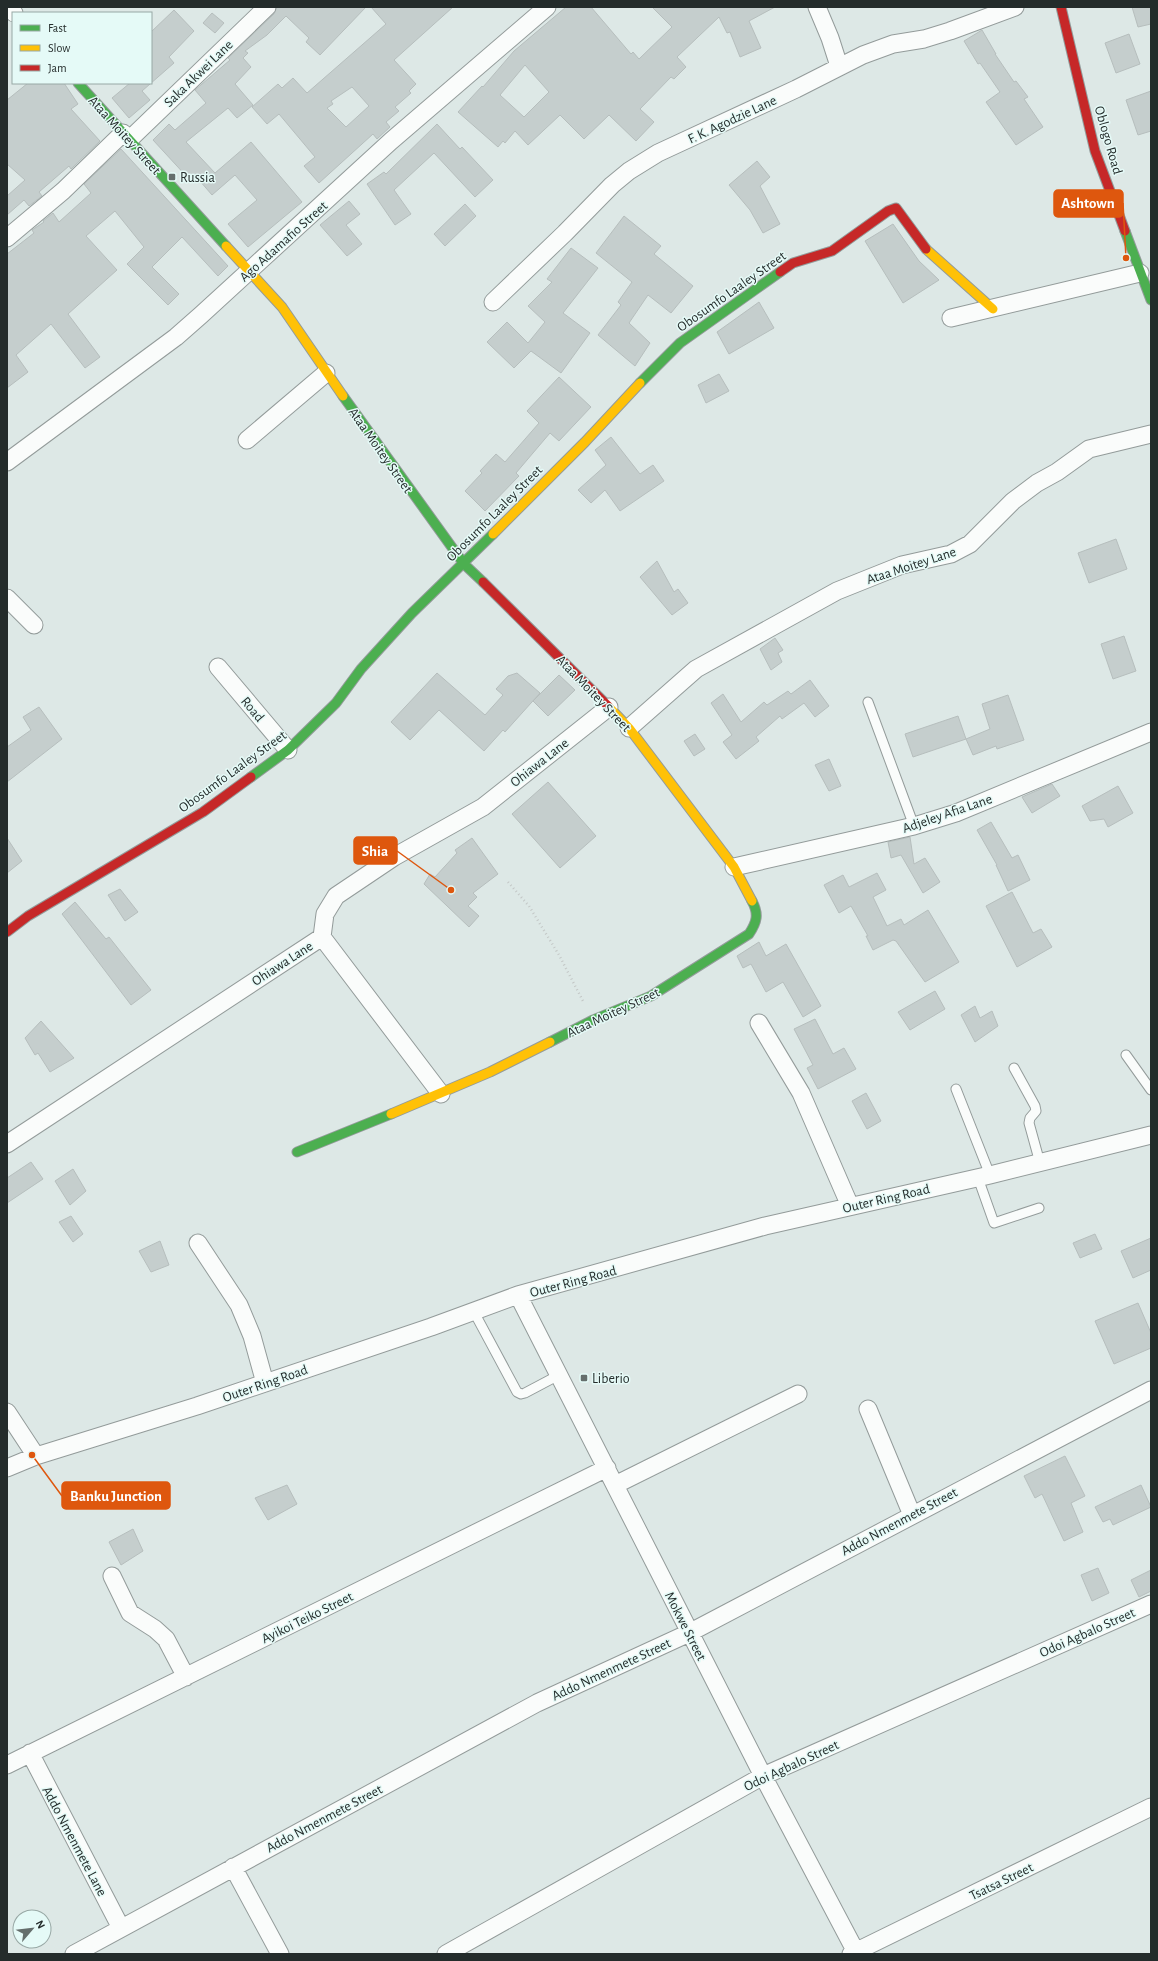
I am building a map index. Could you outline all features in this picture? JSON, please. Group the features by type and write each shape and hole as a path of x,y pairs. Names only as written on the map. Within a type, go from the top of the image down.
{"street":[{"name":"Saka Akwei Lane","path":"7,238 127,136 267,7"},
{"name":"Ago Adamafio Street","path":"7,462 176,336 250,271 391,141 547,7"},
{"path":"817,7 830,38 839,66"},
{"name":"F. K. Agodzie Lane","path":"493,302 629,171 658,153 796,89 863,55 893,44 924,39 950,31 1015,7"},
{"name":"Oblogo Road","path":"1061,7 1095,151 1151,300"},
{"name":"Ataa Moitey Street","path":"79,84 282,307 326,373 464,564 593,690 629,728 734,867 757,912 756,924 749,934 652,996 593,1020 490,1072 441,1094 297,1152"},
{"name":"Obosumfo Laaley Street","path":"7,932 28,916 203,812 288,750 336,704 361,669 412,613 464,564 585,442 656,366 680,343 794,263 832,251 888,211 896,208 929,253 993,309"},
{"path":"950,318 1140,273"},
{"path":"248,440 326,373"},
{"name":"Ataa Moitey Lane","path":"629,728 696,669 837,592 902,566 951,554 970,544 1013,502 1037,483 1057,472 1089,449 1151,434"},
{"path":"7,598 34,624"},
{"name":"Road","path":"218,667 288,750"},
{"name":"Ohiawa Lane","path":"7,1144 322,937 325,914 336,896 394,857 483,807 609,707"},
{"name":"Adjeley Afia Lane","path":"734,867 914,826 956,813 1151,732"},
{"path":"322,937 441,1094"},
{"path":"759,1023 801,1093 850,1206"},
{"name":"Outer Ring Road","path":"7,1468 36,1456 264,1383 474,1312 518,1295 765,1226 1040,1163 1151,1135"},
{"path":"198,1243 229,1289 242,1312 252,1336 264,1383"},
{"name":"Mokwe Street","path":"518,1295 607,1468 689,1633 855,1953"},
{"name":"Addo Nmenmete Street","path":"74,1954 537,1703 689,1633 912,1514 1151,1390"},
{"path":"615,1485 798,1394"},
{"path":"868,1409 912,1514"},
{"path":"7,1412 36,1456"},
{"name":"Ayikoi Teiko Street","path":"7,1766 30,1753 607,1468"},
{"path":"112,1576 130,1613 155,1629 166,1639 186,1677"},
{"name":"Odoi Agbalo Street","path":"446,1954 763,1776 1151,1604"},
{"name":"Addo Nmenmete Lane","path":"30,1753 121,1928"},
{"name":"Tsatsa Street","path":"855,1953 1151,1807"},
{"path":"233,1867 280,1954"}],"lane":[{"path":"868,702 914,826"},
{"path":"1126,1055 1151,1090"},
{"path":"1014,1068 1035,1106 1036,1111 1030,1118 1029,1123 1040,1163"},
{"path":"956,1089 984,1176 994,1223 1039,1208"},
{"path":"474,1312 517,1392 521,1394 525,1393 559,1375"}],"path":[{"path":"508,882 529,906 559,955 593,1020"}],"building":[{"path":"277,7 366,7 320,55 306,42 309,38 286,16 267,35 245,51 248,53 243,58 251,67 235,84 253,105 237,118 228,108 186,142 215,173 251,142 302,202 248,247 228,224 257,200 235,175 212,195 193,173 188,178 153,140 169,124 175,130 206,103 195,90 230,60 228,58 274,14"},
{"path":"371,7 453,7 394,60 416,84 409,91 411,93 395,107 399,111 386,122 390,127 377,139 373,134 319,183 304,166 315,157 279,114 267,124 252,107 278,84 282,88 293,78 307,93 386,24","holes":["352,87 369,106 346,127 327,108 333,104 331,101"]},
{"path":"566,7 591,7 631,54 633,52 639,59 672,27 652,7 775,7 749,21 761,48 740,57 730,32 727,33 719,17 677,57 686,67 674,79 671,77 640,109 654,122 636,141 609,115 584,139 560,115 528,145 515,131 505,143 503,141 498,147 458,112 482,86 483,87 514,51","holes":["525,65 549,92 524,117 500,95"]},
{"path":"1132,7 1151,7 1151,24 1138,27"},
{"path":"174,10 194,31 169,57 174,63 152,82 152,31"},
{"path":"212,13 224,23 215,33 203,23"},
{"path":"982,30 995,54 1014,82 1016,81 1028,97 1024,99 1043,127 1016,145 986,102 1000,92 980,63 978,64 964,41"},
{"path":"1129,34 1140,64 1116,73 1105,43"},
{"path":"27,84 65,84 78,104 71,109 100,141 71,169 69,166 39,192 42,196 29,206 24,200 7,215 7,196 25,180 7,164 7,100"},
{"path":"129,84 150,84 142,91 150,100 129,118 112,98"},
{"path":"1151,91 1151,131 1138,135 1126,100"},
{"path":"437,124 460,149 462,147 493,180 475,197 434,153 394,190 411,214 395,225 367,184 384,172 386,174"},
{"path":"121,149 228,266 218,276 182,237 152,267 179,294 168,305 127,264 144,247 115,211 86,236 117,270 68,314 100,357 85,368 51,324 16,355 28,372 7,388 7,254 34,233 32,230 44,222 43,221 53,213 59,222 91,193 84,184"},
{"path":"757,161 770,177 760,186 780,224 763,233 750,210 729,185"},
{"path":"349,201 360,214 346,225 362,244 347,256 320,225"},
{"path":"465,204 476,216 445,246 434,234"},
{"path":"624,216 661,246 654,254 693,286 671,313 648,295 629,323 650,343 635,366 598,335 621,305 618,302 632,282 596,253"},
{"path":"893,224 919,261 939,280 903,303 865,241"},
{"path":"571,248 598,268 563,313 590,333 561,373 531,351 514,368 487,342 507,322 528,343 545,322 528,306 552,282 547,279"},
{"path":"759,302 774,328 729,354 717,332"},
{"path":"719,374 729,391 706,403 698,385"},
{"path":"559,377 591,407 559,441 550,433 516,473 519,476 485,511 465,491 482,473 480,471 496,454 505,462 539,423 527,411"},
{"path":"611,437 640,474 653,465 664,481 620,511 605,490 591,503 578,490 606,465 595,450"},
{"path":"1116,539 1127,569 1089,583 1078,553"},
{"path":"657,561 674,592 678,589 688,603 672,615 640,577"},
{"path":"1124,636 1136,671 1113,679 1101,644"},
{"path":"775,638 783,650 778,653 782,662 771,670 760,649"},
{"path":"437,673 485,715 503,695 496,689 508,676 517,673 540,693 505,732 503,730 484,751 439,710 410,740 391,722"},
{"path":"559,675 575,690 548,716 533,701"},
{"path":"810,680 829,706 815,717 804,703 782,719 780,716 756,737 759,741 736,759 723,742 732,735 711,703 723,694 741,722 764,702 767,705 788,691 791,694"},
{"path":"1008,695 1024,740 997,749 996,746 973,755 966,739 990,729 982,704"},
{"path":"39,707 62,739 7,782 7,747 31,730 23,717"},
{"path":"958,716 966,739 913,757 905,734"},
{"path":"695,734 705,749 694,756 684,741"},
{"path":"829,759 841,786 829,791 815,765"},
{"path":"548,782 596,836 560,868 512,814"},
{"path":"1052,784 1060,796 1032,813 1022,797"},
{"path":"1118,786 1133,813 1108,827 1104,819 1090,821 1082,806"},
{"path":"991,822 1012,858 1018,855 1030,880 1008,891 997,865 977,830"},
{"path":"910,837 914,864 925,858 940,882 923,893 901,855 891,858 888,842"},
{"path":"7,838 22,861 7,873"},
{"path":"472,838 498,874 473,893 477,897 468,906 479,916 469,927 424,884 430,874 435,877 457,853 455,850"},
{"path":"877,873 886,890 873,897 887,926 901,919 904,925 928,910 959,962 925,982 896,941 893,940 873,950 866,936 868,936 851,906 839,913 824,885 843,875 849,887"},
{"path":"120,889 138,912 125,921 108,895"},
{"path":"1012,892 1033,933 1041,929 1052,947 1017,967 986,906"},
{"path":"75,902 106,939 109,937 151,990 131,1005 62,914"},
{"path":"759,942 766,956 786,944 821,1006 803,1017 783,982 766,992 751,964 743,968 737,956"},
{"path":"935,991 945,1009 910,1030 898,1012"},
{"path":"975,1006 980,1018 992,1011 998,1026 975,1042 961,1015"},
{"path":"815,1019 833,1054 844,1048 856,1069 818,1089 807,1068 813,1065 794,1029"},
{"path":"41,1021 74,1058 50,1072 38,1053 35,1055 25,1038"},
{"path":"866,1093 881,1121 867,1129 852,1101"},
{"path":"31,1162 43,1179 7,1203 7,1178"},
{"path":"73,1169 86,1191 70,1205 55,1181"},
{"path":"71,1216 83,1234 73,1242 59,1222"},
{"path":"1095,1234 1102,1249 1080,1258 1073,1243"},
{"path":"1151,1238 1151,1270 1133,1278 1121,1251"},
{"path":"160,1241 169,1265 151,1272 139,1251"},
{"path":"1138,1303 1151,1333 1151,1348 1114,1364 1095,1321"},
{"path":"1065,1456 1085,1496 1071,1503 1083,1532 1064,1541 1042,1494 1035,1498 1024,1476"},
{"path":"287,1485 297,1504 268,1520 255,1498"},
{"path":"1141,1485 1151,1507 1113,1525 1110,1519 1103,1522 1095,1507"},
{"path":"133,1529 143,1551 121,1565 109,1542"},
{"path":"1098,1568 1109,1593 1092,1601 1081,1575"},
{"path":"1151,1570 1151,1591 1139,1597 1131,1580"}],"traffic: fast":[{"path":"79,84 226,246"},
{"path":"1125,231 1151,300"},
{"path":"640,383 680,343 780,272"},
{"path":"343,396 464,564 483,582"},
{"path":"251,777 288,750 336,703 361,669 412,613 493,534"},
{"path":"550,1042 593,1020 651,996 749,934 754,926 756,918 756,910 752,901"},
{"path":"297,1152 391,1114"}],"traffic: slow":[{"path":"226,246 282,307 343,396"},
{"path":"926,249 993,309"},
{"path":"493,534 585,442 640,383"},
{"path":"609,707 629,728 734,867 752,901"},
{"path":"391,1114 490,1072 550,1042"}],"traffic: jam":[{"path":"1061,7 1095,151 1125,231"},
{"path":"780,272 793,263 832,251 888,211 896,208 926,249"},
{"path":"483,582 609,707"},
{"path":"7,932 28,916 203,812 251,777"}],"place":[{"name":"Russia","path":"172,177"},
{"name":"Ashtown","path":"1126,258"},
{"name":"Shia","path":"451,890"},
{"name":"Liberio","path":"584,1378"},
{"name":"Banku Junction","path":"32,1455"}]}
